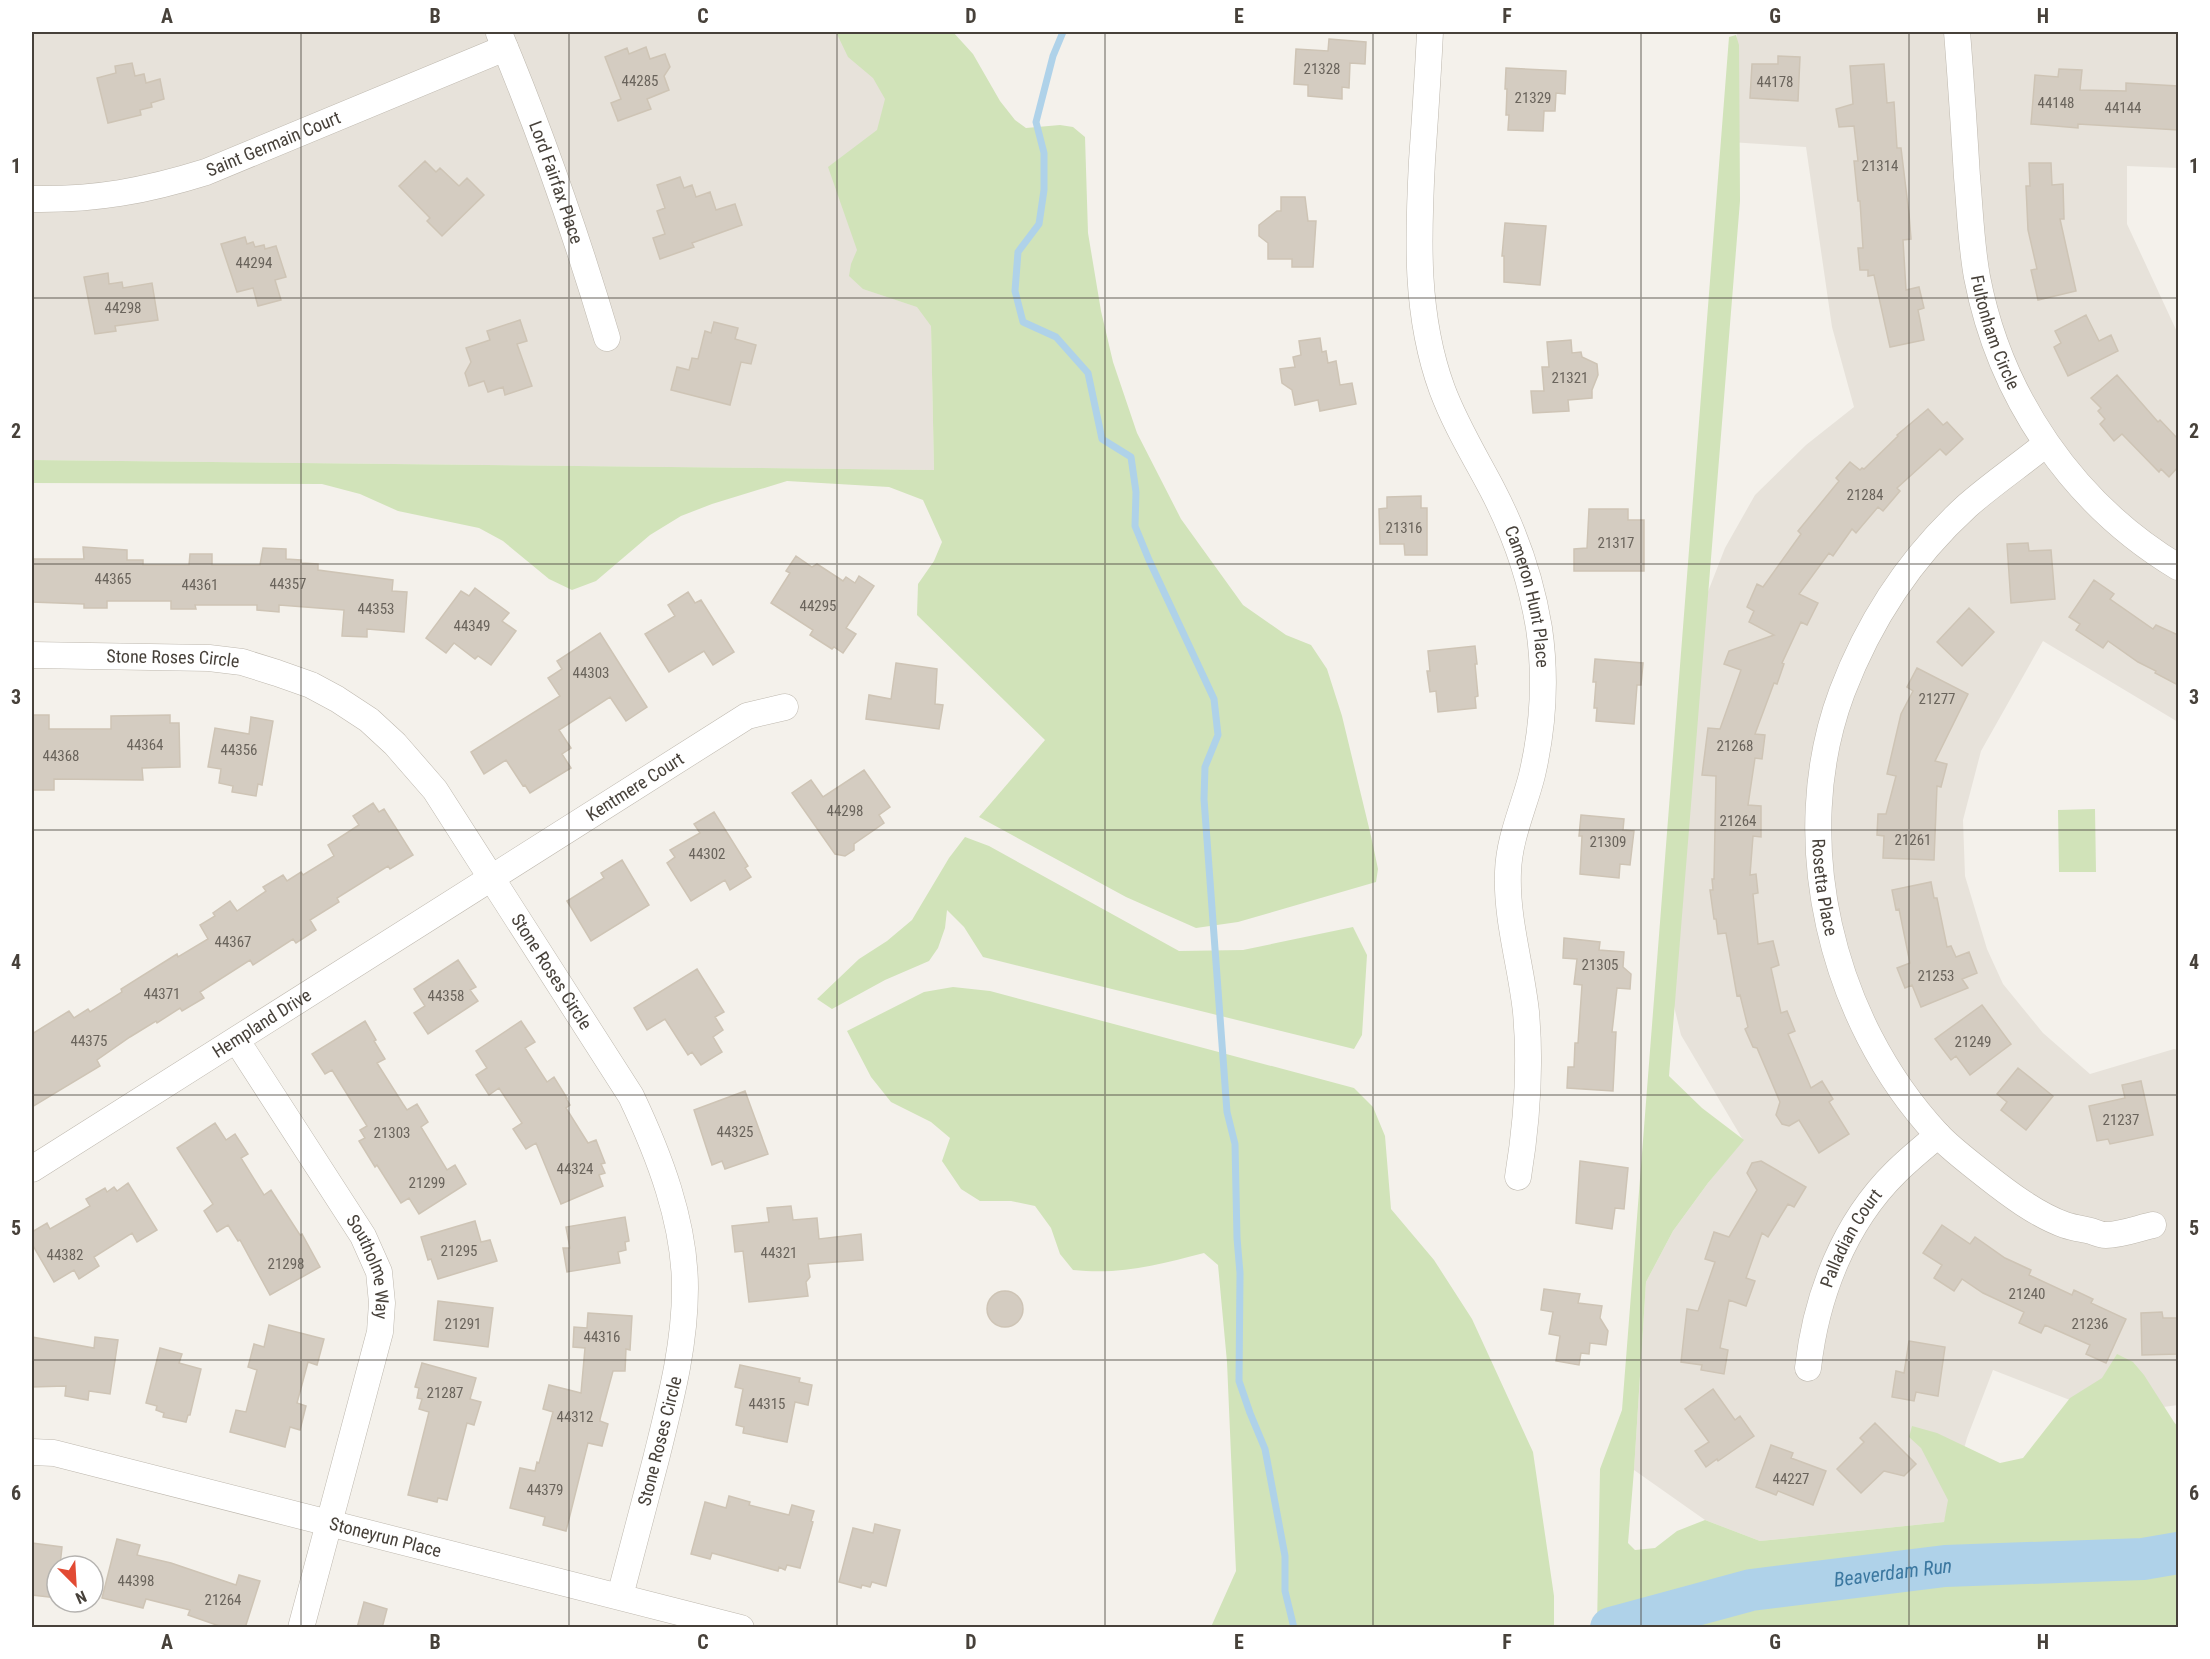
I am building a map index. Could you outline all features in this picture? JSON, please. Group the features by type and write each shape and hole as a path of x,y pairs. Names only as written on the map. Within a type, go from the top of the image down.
{"street":[{"name":"Cameron Hunt Place","path":"1430,32 1418,233 1419,286 1428,338 1441,387 1461,435 1492,489 1514,534 1529,581 1539,630 1543,679 1540,732 1532,776 1514,833 1508,869 1508,900 1526,1011 1529,1065 1527,1122 1518,1177"},
{"name":"Fultonham Circle","path":"1957,32 1971,238 1985,313 2004,367 2046,444 2088,496 2130,534 2178,567"},
{"name":"Saint Germain Court","path":"32,199 106,196 157,187 206,172 502,40"},
{"name":"Lord Fairfax Place","path":"502,40 559,185 608,338"},
{"name":"Rosetta Place","path":"2046,444 1968,505 1927,546 1893,591 1864,641 1842,693 1823,767 1819,807 1819,848 1825,907 1846,983 1870,1037 1890,1071 1938,1135 1998,1185 2065,1225 2107,1235 2153,1225"},
{"name":"Stone Roses Circle","path":"32,655 209,658 242,662 311,685 369,720 396,744 435,790 631,1096 660,1164 672,1205 680,1241 685,1286 683,1329 676,1379 620,1596"},
{"name":"Kentmere Court","path":"491,877 747,716 785,707"},
{"name":"Hempland Drive","path":"32,1169 237,1041 491,877"},
{"name":"Southolme Way","path":"237,1041 363,1236 379,1272 382,1303 380,1332 301,1628"},
{"name":"Palladian Court","path":"1808,1368 1818,1310 1831,1272 1848,1237 1869,1204 1895,1173 1938,1135"},
{"name":"Stoneyrun Place","path":"32,1452 54,1453 741,1628"}],"shaded area":[{"path":"32,32 925,32 934,470 32,460"},
{"path":"1737,32 2178,32 2178,168 2127,166 2127,224 2178,334 2178,722 2043,641 1981,751 1963,820 1965,876 1987,949 2003,984 2043,1033 2090,1074 2174,1049 2178,1050 2178,1405 2163,1407 2075,1402 1993,1370 1967,1438 1944,1522 1760,1541 1705,1520 1634,1470 1646,1282 1673,1231 1743,1140 1681,1035 1663,961 1697,620 1725,548 1755,495 1806,445 1854,407 1832,327 1806,147 1730,142"}],"green space":[{"path":"836,32 953,32 973,54 1000,101 1015,120 1026,128 1060,125 1073,127 1085,137 1088,233 1101,311 1113,362 1137,433 1181,519 1243,605 1286,635 1311,645 1327,669 1342,716 1371,836 1378,869 1376,882 1238,922 1196,928 1126,897 979,817 1045,740 917,615 918,584 934,561 942,542 923,500 889,487 787,481 712,504 681,516 650,535 596,581 572,590 549,579 503,541 479,528 398,511 360,494 322,484 32,483 32,460 934,470 931,326 917,307 863,289 849,276 857,250 828,167 877,130 885,99 873,78 848,57"},
{"path":"1736,35 1739,45 1740,201 1669,1076 1702,1108 1744,1140 1708,1183 1673,1231 1646,1282 1628,1543 1635,1550 1655,1548 1677,1531 1705,1520 1760,1541 1944,1522 1948,1500 1921,1448 1909,1437 1912,1426 1937,1433 2000,1463 2023,1458 2070,1398 2102,1378 2117,1354 2133,1362 2144,1375 2178,1427 2178,1627 1597,1627 1600,1469 1622,1410 1729,37"},
{"path":"2095,809 2096,872 2059,872 2058,810"},
{"path":"965,837 989,846 1179,951 1243,950 1353,927 1367,955 1362,1035 1354,1049 983,957 964,927 947,910 945,928 938,948 929,961 885,980 832,1009 817,999 859,959 887,941 912,920 949,858"},
{"path":"953,987 990,991 1354,1088 1373,1107 1385,1136 1391,1209 1434,1260 1472,1319 1533,1452 1554,1596 1554,1627 1211,1627 1236,1571 1227,1362 1218,1265 1204,1253 1124,1270 1073,1270 1060,1254 1051,1228 1035,1206 1011,1201 980,1201 961,1189 942,1161 950,1138 931,1122 891,1102 871,1077 847,1031 924,992"}],"building":[{"path":"1329,39 1366,42 1365,64 1350,63 1349,88 1342,87 1342,99 1308,96 1308,85 1294,84 1296,49 1328,51"},
{"path":"646,47 650,59 665,54 670,67 664,76 669,90 647,99 651,109 618,121 611,103 621,99 605,57 627,48 629,54"},
{"path":"1778,56 1800,57 1798,101 1750,98 1752,64 1778,64"},
{"path":"132,63 135,76 144,74 146,83 160,79 164,99 151,103 152,107 140,110 141,115 108,123 97,78 116,73 115,66"},
{"path":"1884,64 1887,103 1894,102 1897,148 1901,148 1909,214 1911,239 1903,240 1906,290 1919,287 1924,308 1918,310 1924,340 1890,347 1874,275 1868,276 1868,270 1860,270 1858,248 1863,248 1860,201 1858,201 1854,161 1858,161 1854,126 1839,127 1836,109 1853,104 1850,66"},
{"path":"1506,68 1566,71 1565,94 1556,93 1555,111 1544,111 1543,131 1508,130"},
{"path":"2059,69 2082,70 2080,90 2126,91 2126,83 2178,86 2178,130 2078,124 2078,128 2031,124 2035,75 2058,77"},
{"path":"425,161 436,172 440,168 459,186 467,178 484,195 442,236 427,221 430,218 399,186"},
{"path":"2029,163 2051,163 2052,185 2063,184 2064,219 2060,219 2076,291 2038,300 2031,270 2037,269 2028,230 2026,186 2030,186"},
{"path":"680,177 684,188 692,185 696,197 710,192 716,210 735,204 742,225 692,243 694,247 660,259 653,238 665,234 657,211 665,208 657,185"},
{"path":"1281,197 1305,197 1308,221 1316,221 1313,267 1292,267 1292,259 1268,259 1268,243 1259,236 1259,225 1277,211 1281,211"},
{"path":"1505,223 1546,226 1540,285 1504,282 1504,256 1502,256"},
{"path":"245,237 247,244 253,242 255,247 264,245 265,249 276,246 286,277 275,280 281,300 258,306 253,288 237,292 221,244"},
{"path":"108,273 109,284 122,282 123,288 152,283 158,320 115,326 116,331 95,334 84,277"},
{"path":"2086,315 2099,341 2111,335 2118,351 2068,376 2054,347 2061,343 2055,331"},
{"path":"520,320 527,341 517,344 532,386 505,395 503,387 488,392 484,381 469,386 465,373 471,362 466,348 490,340 487,331"},
{"path":"714,322 738,328 735,339 756,345 751,364 741,362 730,405 671,390 677,367 689,370 692,358 698,359 705,331 711,333"},
{"path":"1320,338 1322,352 1326,351 1328,363 1336,361 1340,385 1352,383 1356,404 1320,411 1318,400 1295,405 1292,390 1282,383 1280,369 1295,367 1293,357 1301,355 1299,341"},
{"path":"1571,340 1572,353 1581,352 1582,357 1597,364 1598,375 1592,390 1592,398 1568,400 1569,411 1533,413 1531,391 1544,391 1542,367 1549,367 1547,342"},
{"path":"2117,375 2158,422 2160,420 2178,439 2178,467 2169,477 2161,469 2159,472 2122,434 2114,441 2100,424 2105,419 2098,411 2101,408 2091,398"},
{"path":"1928,409 1943,425 1947,422 1963,439 1946,455 1940,449 1897,488 1900,491 1883,511 1878,507 1856,533 1852,529 1833,556 1829,553 1799,594 1818,603 1807,625 1801,622 1782,663 1784,664 1777,684 1774,683 1755,734 1765,735 1762,759 1755,758 1748,805 1761,806 1761,837 1753,836 1750,875 1756,874 1758,893 1753,894 1758,944 1773,941 1779,965 1771,968 1781,1013 1787,1011 1795,1031 1788,1034 1811,1088 1822,1081 1833,1099 1829,1102 1849,1134 1819,1153 1799,1120 1789,1126 1782,1124 1776,1115 1780,1102 1757,1048 1753,1047 1745,1029 1748,1027 1740,995 1737,996 1726,933 1718,934 1716,919 1714,919 1710,890 1713,890 1712,879 1714,879 1716,776 1702,775 1708,728 1720,729 1741,670 1724,664 1729,651 1774,635 1749,622 1754,611 1747,607 1757,584 1763,587 1801,534 1798,531 1839,481 1836,478 1850,462 1860,470 1864,469 1897,435"},
{"path":"1421,496 1421,508 1427,508 1427,555 1405,555 1404,544 1380,544 1379,509 1387,508 1387,497"},
{"path":"1589,509 1628,509 1628,520 1644,520 1644,571 1574,571 1574,549 1587,548"},
{"path":"2028,543 2029,551 2051,550 2055,599 2011,603 2007,544"},
{"path":"83,547 127,550 127,560 143,560 143,565 189,565 190,554 212,554 212,565 260,565 263,548 286,549 286,559 318,564 318,570 393,580 392,591 407,592 404,632 367,629 367,637 342,636 344,610 279,605 279,612 257,610 257,605 195,605 196,609 171,609 171,601 107,601 107,608 84,608 84,604 32,602 32,559 84,559"},
{"path":"796,556 812,567 817,564 843,581 846,577 855,583 859,576 874,586 846,628 856,634 843,653 810,635 813,630 771,603 790,573 786,571"},
{"path":"2094,580 2114,594 2110,599 2153,629 2156,625 2178,635 2178,685 2155,673 2156,671 2138,662 2108,641 2103,648 2076,630 2080,624 2069,617"},
{"path":"475,588 509,613 502,621 516,631 491,665 478,656 475,659 454,643 446,653 426,638 461,591 469,596"},
{"path":"688,592 695,603 701,600 734,652 713,665 704,651 669,672 645,634 675,616 668,605"},
{"path":"1969,608 1994,632 1962,666 1937,642"},
{"path":"600,633 647,707 626,721 610,697 559,730 571,748 562,754 571,768 530,793 506,760 484,774 471,752 560,696 548,678 562,669 557,661"},
{"path":"1475,646 1478,696 1475,697 1476,708 1438,712 1436,691 1430,692 1427,671 1430,671 1428,651"},
{"path":"1595,659 1643,663 1641,685 1637,685 1634,724 1596,721 1597,708 1594,708 1596,682 1593,682"},
{"path":"896,663 937,669 935,704 943,705 939,729 866,719 869,695 891,699"},
{"path":"1917,668 1968,694 1935,761 1947,764 1941,787 1937,786 1934,860 1883,858 1884,836 1877,835 1878,814 1886,814 1896,776 1887,774 1901,714 1913,691 1907,687"},
{"path":"32,715 49,715 49,729 111,729 111,716 170,715 170,723 179,723 180,767 142,768 143,780 54,779 54,790 32,790"},
{"path":"251,717 273,721 262,785 258,784 256,796 232,792 233,786 219,783 221,769 208,767 215,728 249,734"},
{"path":"864,770 890,807 879,815 884,823 854,844 854,850 845,856 835,854 792,793 811,780 823,797"},
{"path":"373,803 379,812 384,809 413,855 390,869 388,866 337,898 339,902 310,920 316,930 296,943 293,939 253,965 250,960 200,992 204,998 182,1011 180,1008 130,1037 97,1060 100,1066 32,1107 32,1034 69,1011 74,1018 88,1009 90,1012 122,992 121,989 177,954 178,957 208,939 200,925 215,916 213,913 230,901 237,911 266,891 263,887 283,875 287,881 301,872 303,875 334,856 328,845 359,825 353,816"},
{"path":"714,812 748,866 745,868 751,877 730,890 725,880 691,901 667,863 675,857 670,850 700,833 694,824"},
{"path":"1581,815 1624,819 1623,830 1634,831 1630,865 1620,864 1619,878 1580,874"},
{"path":"622,860 649,905 591,941 567,901 604,878 601,873"},
{"path":"1931,882 1934,898 1937,898 1947,947 1951,946 1956,957 1969,952 1977,973 1962,979 1968,988 1921,1007 1912,985 1905,988 1897,968 1910,963 1899,909 1896,910 1892,890"},
{"path":"1564,938 1600,942 1599,950 1624,952 1623,967 1631,974 1630,989 1617,988 1612,1032 1616,1032 1613,1091 1567,1088 1568,1067 1574,1067 1575,1043 1578,1043 1582,985 1574,984 1577,959 1563,958"},
{"path":"458,960 476,987 470,990 478,1001 428,1034 414,1013 425,1006 414,989"},
{"path":"697,969 724,1012 715,1017 723,1030 713,1037 722,1052 701,1065 692,1052 688,1055 665,1019 647,1030 634,1008"},
{"path":"1982,1005 2011,1044 1970,1075 1956,1056 1951,1060 1935,1039"},
{"path":"365,1021 385,1059 377,1063 407,1110 417,1104 428,1122 421,1127 447,1170 455,1165 466,1184 419,1214 409,1198 401,1203 377,1165 375,1167 359,1141 365,1138 360,1130 367,1126 332,1070 325,1074 312,1054"},
{"path":"521,1021 535,1042 525,1048 547,1082 554,1077 570,1105 566,1108 588,1143 596,1140 605,1163 601,1164 605,1173 599,1175 603,1186 561,1204 536,1143 526,1149 513,1129 522,1123 499,1088 489,1095 476,1075 487,1068 476,1051"},
{"path":"2018,1068 2053,1096 2026,1130 2001,1110 2007,1102 1997,1094"},
{"path":"2141,1081 2153,1135 2110,1144 2108,1139 2097,1141 2089,1106 2125,1098 2122,1085"},
{"path":"745,1091 768,1154 725,1169 722,1161 712,1165 694,1110"},
{"path":"215,1123 226,1140 235,1134 248,1154 241,1158 264,1195 271,1190 300,1235 302,1234 320,1267 270,1295 240,1240 238,1241 228,1225 217,1232 204,1211 213,1204 177,1148"},
{"path":"1580,1161 1628,1168 1624,1209 1615,1208 1612,1229 1576,1223"},
{"path":"1761,1161 1806,1187 1794,1207 1788,1204 1768,1237 1762,1233 1746,1278 1755,1281 1746,1306 1729,1300 1720,1348 1728,1350 1724,1374 1701,1370 1702,1365 1681,1362 1687,1309 1698,1311 1715,1262 1705,1259 1714,1232 1729,1237 1757,1190 1747,1173 1752,1163"},
{"path":"128,1183 157,1230 137,1242 132,1233 94,1257 99,1266 79,1279 74,1270 54,1282 32,1244 32,1232 47,1223 50,1229 90,1206 86,1199 105,1188 107,1192 114,1187 117,1191"},
{"path":"791,1206 793,1220 817,1218 819,1239 861,1234 863,1260 808,1264 810,1277 806,1282 808,1296 749,1302 743,1251 735,1252 732,1226 769,1222 767,1208"},
{"path":"625,1217 629,1241 625,1242 626,1250 618,1252 620,1263 567,1272 563,1248 570,1248 566,1227"},
{"path":"475,1221 481,1242 490,1240 497,1261 438,1279 431,1259 428,1260 421,1237"},
{"path":"1942,1225 1970,1244 1975,1237 2005,1258 2031,1270 2029,1275 2072,1295 2074,1290 2093,1299 2091,1303 2126,1319 2106,1363 2086,1354 2090,1345 2045,1325 2041,1333 2019,1323 2024,1312 1983,1293 1962,1279 1954,1291 1934,1278 1942,1265 1923,1253"},
{"path":"1544,1289 1580,1294 1578,1303 1602,1306 1600,1318 1608,1331 1606,1345 1590,1343 1589,1354 1581,1353 1579,1365 1556,1361 1560,1336 1549,1334 1553,1312 1541,1310"},
{"path":"1005,1291 1018,1296 1023,1309 1018,1322 1005,1327 992,1322 987,1309 992,1296"},
{"path":"438,1301 493,1308 488,1347 434,1340"},
{"path":"2162,1312 2163,1318 2178,1318 2178,1354 2142,1355 2141,1313"},
{"path":"588,1313 632,1316 630,1350 626,1349 625,1371 613,1371 600,1419 608,1424 602,1446 588,1443 566,1531 543,1525 545,1517 510,1508 520,1468 535,1471 537,1462 539,1463 553,1412 543,1409 549,1385 581,1393 585,1348 573,1347 574,1327 587,1328"},
{"path":"269,1325 324,1339 317,1365 308,1362 297,1403 306,1406 300,1430 290,1427 285,1447 230,1432 236,1410 246,1412 257,1370 248,1367 254,1344 264,1347"},
{"path":"32,1337 94,1348 95,1337 118,1340 110,1394 89,1391 88,1400 65,1396 66,1386 32,1387"},
{"path":"1909,1341 1945,1347 1938,1396 1916,1392 1914,1401 1892,1397 1896,1371 1904,1373"},
{"path":"160,1348 182,1354 179,1363 201,1369 190,1415 186,1422 163,1417 164,1413 156,1410 157,1406 146,1403"},
{"path":"422,1363 476,1378 470,1399 481,1402 474,1425 467,1423 447,1500 438,1498 437,1502 408,1495 429,1412 419,1409 422,1399 417,1398 419,1388 415,1387"},
{"path":"740,1365 800,1378 799,1382 812,1385 808,1405 795,1402 787,1442 743,1433 744,1427 736,1425 743,1389 735,1387"},
{"path":"1713,1389 1735,1420 1740,1416 1754,1436 1706,1467 1695,1451 1709,1442 1685,1409"},
{"path":"1875,1423 1916,1464 1904,1476 1884,1471 1861,1493 1837,1469 1864,1442 1860,1438"},
{"path":"1771,1445 1793,1453 1791,1458 1826,1471 1813,1505 1778,1491 1776,1495 1756,1487"},
{"path":"729,1496 750,1502 749,1505 789,1515 792,1505 814,1511 800,1568 787,1565 785,1570 779,1567 778,1571 712,1553 710,1559 691,1554 705,1502 726,1508"},
{"path":"875,1524 900,1530 886,1586 872,1582 870,1587 862,1585 861,1588 839,1582 853,1528 873,1533"},
{"path":"117,1539 140,1545 137,1555 171,1563 236,1585 239,1575 260,1581 245,1628 225,1628 188,1615 190,1610 146,1599 143,1608 105,1599 105,1586"},
{"path":"32,1543 62,1547 61,1554 45,1554 45,1597 32,1595"},
{"path":"364,1602 387,1609 382,1628 357,1628"}],"waterway":[{"path":"1063,32 1053,56 1036,122 1044,153 1044,190 1039,224 1018,252 1015,291 1023,322 1056,337 1088,373 1102,439 1131,457 1136,492 1135,526 1214,699 1218,735 1205,767 1204,799 1227,1112 1235,1144 1240,1273 1239,1381 1265,1449 1285,1556 1285,1591 1294,1628"},
{"name":"Beaverdam Run","path":"1611,1628 1751,1590 1945,1566 2143,1559 2178,1553"}]}
